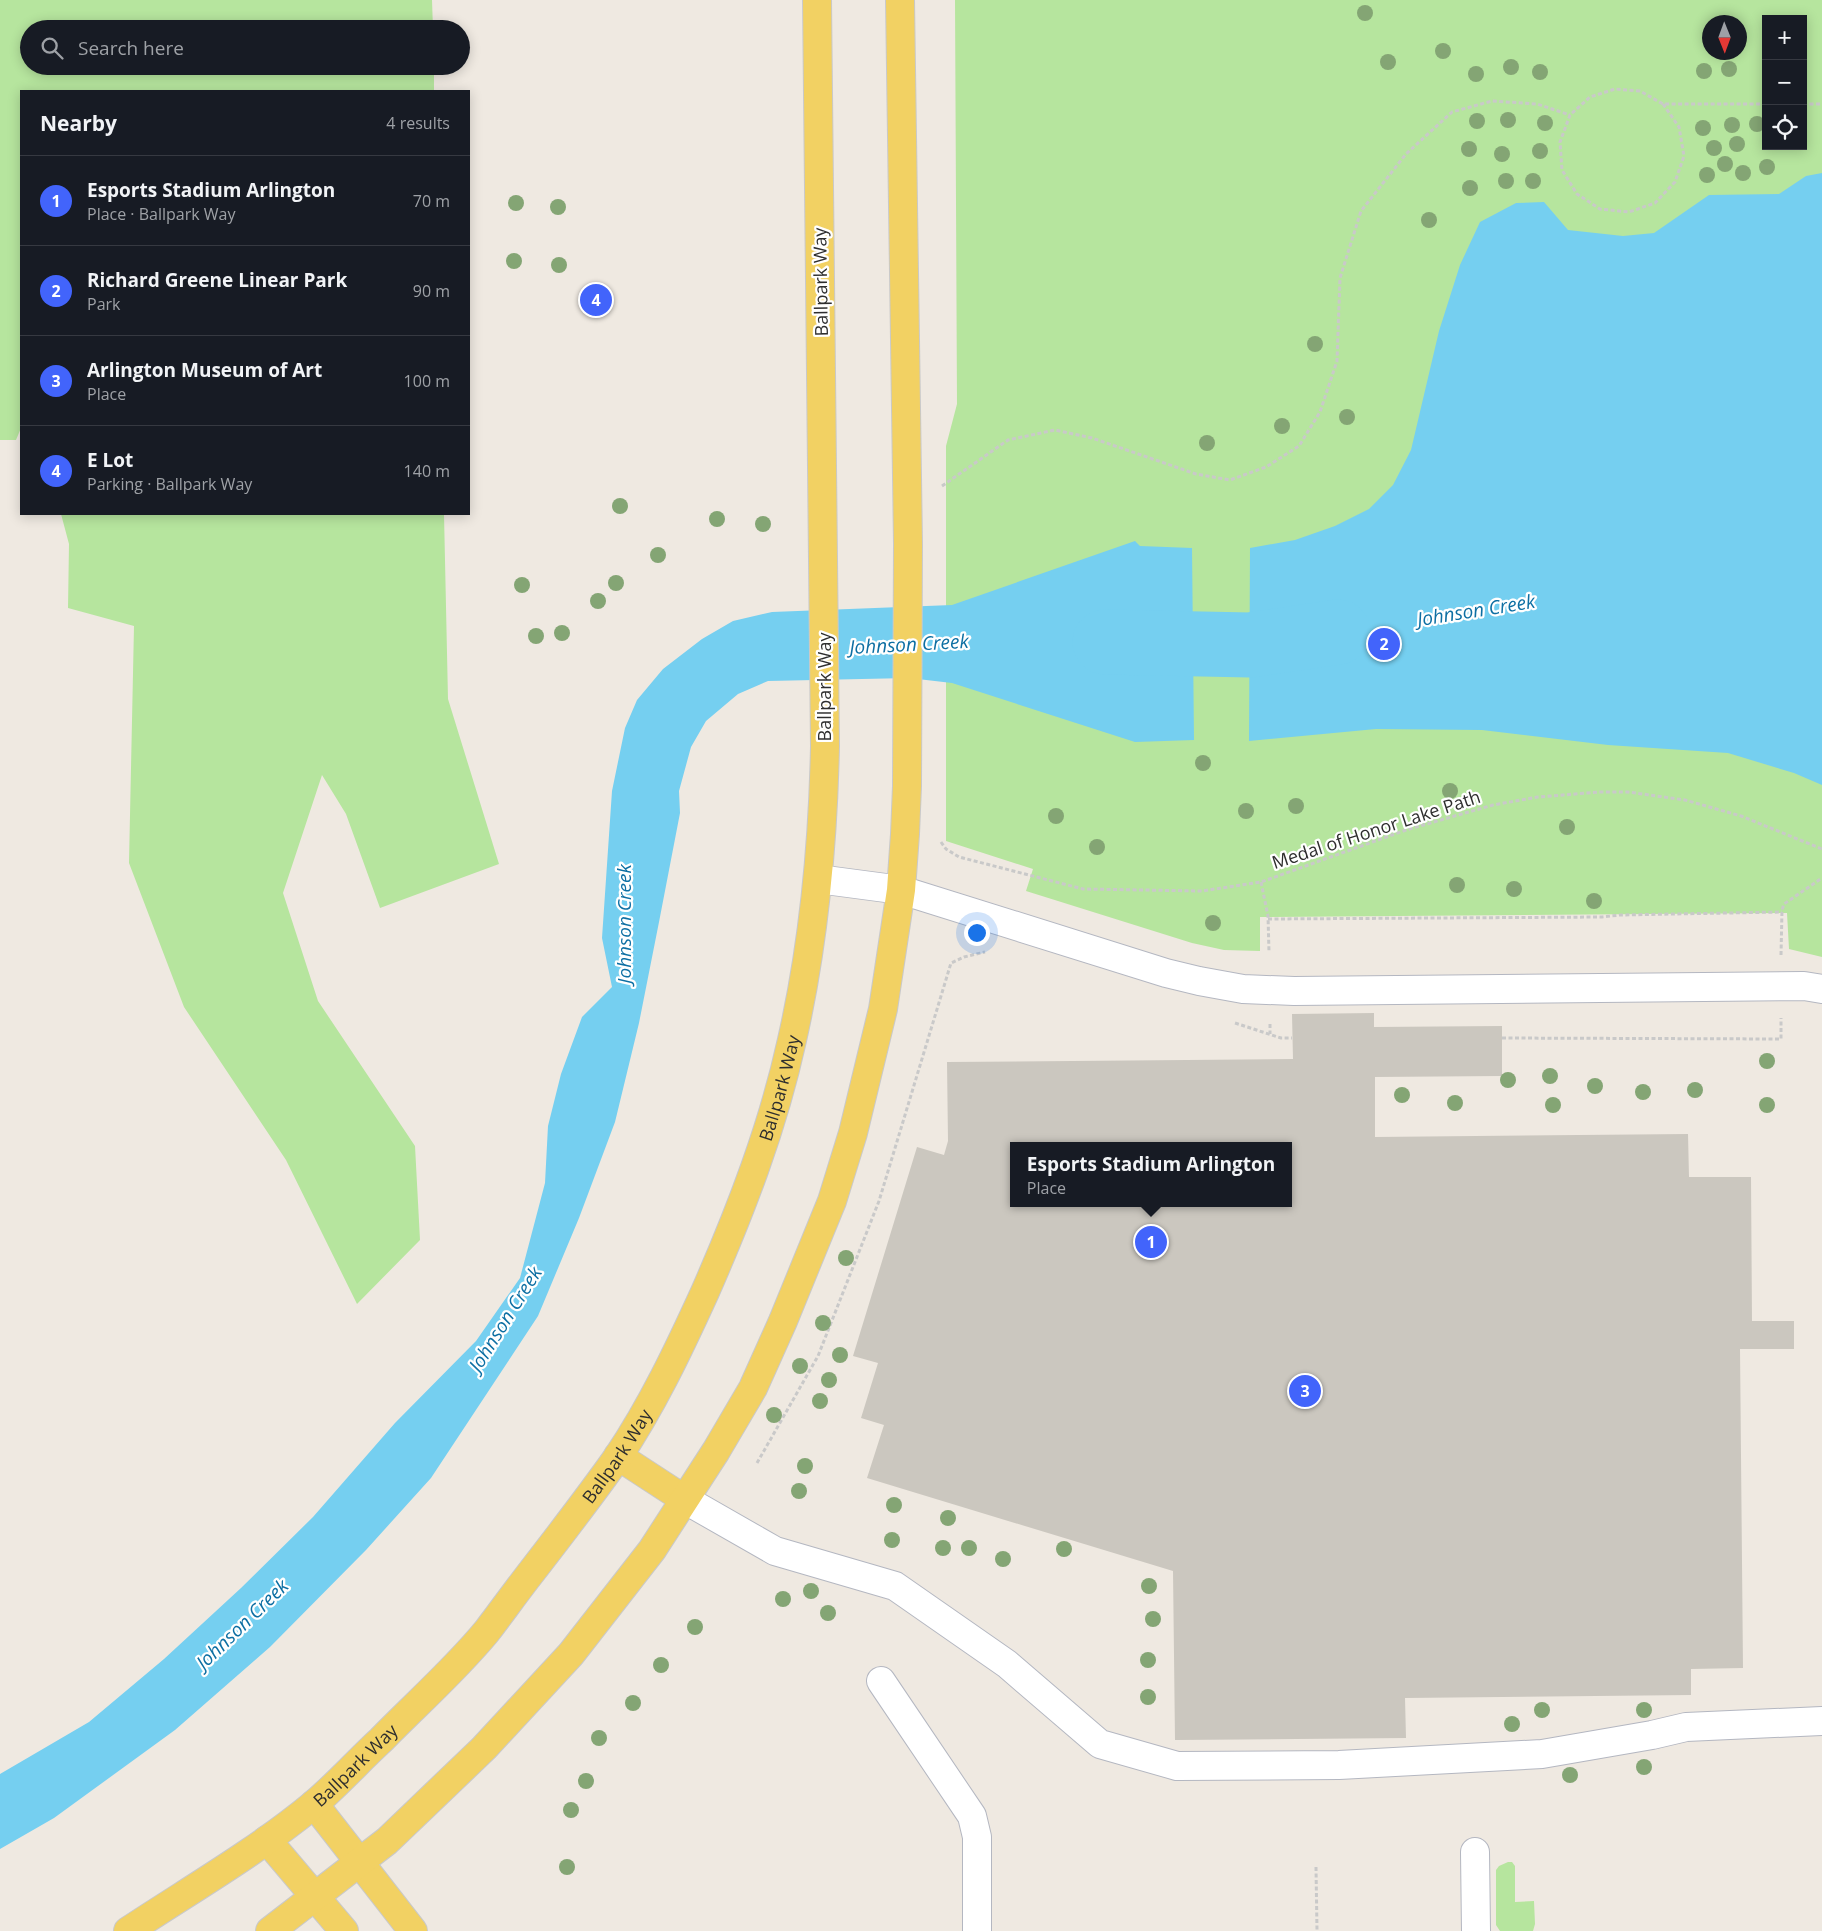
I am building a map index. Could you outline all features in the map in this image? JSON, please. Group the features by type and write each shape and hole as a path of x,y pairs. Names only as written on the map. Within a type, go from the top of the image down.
{"main road":[{"name":"Ballpark Way","path":"128,1931 267,1840 314,1804 444,1677 486,1633 618,1456 665,1375 725,1245 759,1157 777,1099 792,1040 812,935 822,838 825,746 817,0"},
{"path":"270,1931 387,1840 484,1748 571,1654 652,1550 716,1451 753,1388 787,1312 832,1200 853,1133 883,1009 901,890 905,824 908,544 900,0"},
{"path":"618,1456 684,1499"},
{"path":"314,1804 412,1931"},
{"path":"267,1840 344,1931"}],"lane":[{"path":"818,879 901,890 1166,973 1243,989 1804,986 1822,989"},
{"path":"684,1499 775,1551 895,1586 1007,1664 1100,1744 1177,1766 1339,1765 1542,1754 1652,1735 1686,1727 1822,1721"},
{"path":"881,1681 972,1816 977,1837 977,1931"},
{"path":"1475,1852 1476,1931"}],"path":[{"path":"1663,104 1679,127 1684,156 1675,182 1655,203 1629,212 1600,209 1577,194 1562,170 1560,142 1570,115 1590,97 1614,89 1640,92 1663,104 1762,104"},
{"path":"942,486 1008,440 1055,430 1101,440 1196,474 1230,480 1266,467 1299,446 1320,412 1337,361 1340,278 1361,210 1406,154 1452,112 1492,101 1537,104 1570,115"},
{"path":"1807,104 1822,104"},
{"name":"Medal of Honor Lake Path","path":"941,842 946,849 959,857 1083,889 1202,891 1261,882 1406,830 1494,805 1538,797 1600,792 1628,792 1685,800 1741,816 1822,849"},
{"path":"1261,882 1267,902 1269,952"},
{"path":"1268,920 1602,917 1782,912"},
{"path":"757,1463 818,1356 879,1202 951,964 964,957 993,951"},
{"path":"1233,1022 1281,1038 1292,1038"},
{"path":"1270,1024 1270,1034"},
{"path":"1316,1867 1317,1931"}],"green space":[{"path":"0,0 432,0 433,20 20,20 20,75 434,75 434,90 20,90 20,430 16,440 0,440"},
{"path":"955,0 1822,0 1822,957 1789,949 1787,913 1260,917 1260,951 1224,950 1192,943 1026,891 1033,869 946,841 946,446 957,404"},
{"path":"61,515 444,515 448,699 499,864 380,908 346,814 322,775 283,893 318,1001 415,1146 420,1240 357,1304 286,1160 184,1007 129,863 134,626 68,608 69,544"},
{"path":"1512,1862 1515,1866 1515,1902 1534,1901 1535,1924 1533,1931 1500,1931 1496,1925 1496,1870 1499,1866"}],"water":[{"path":"1822,173 1822,785 1794,773 1728,753 1608,745 1482,730 1376,729 1249,741 1250,548 1295,540 1335,526 1369,509 1393,485 1411,450 1439,331 1460,265 1480,222 1516,203 1544,202 1568,230 1623,236 1654,233 1709,195 1779,194 1806,176"},
{"path":"1135,541 1140,546 1192,548 1194,740 1135,742 952,683 909,678 768,681 738,694 706,721 691,747 679,791 680,813 659,922 639,1023 615,1122 579,1218 538,1316 431,1478 366,1550 270,1647 175,1730 54,1818 0,1849 0,1774 89,1722 164,1659 241,1588 313,1517 395,1423 476,1341 520,1278 545,1183 548,1126 561,1074 582,1017 612,987 602,938 612,791 625,728 637,700 663,669 702,639 733,621 772,612 952,605"}],"building":[{"path":"1374,1013 1374,1027 1502,1026 1502,1076 1375,1077 1375,1137 1688,1134 1689,1177 1751,1177 1752,1321 1794,1321 1794,1349 1740,1349 1743,1668 1691,1669 1691,1695 1405,1698 1406,1738 1175,1740 1173,1571 867,1478 884,1425 861,1418 878,1363 853,1356 917,1147 944,1155 948,1141 947,1062 1293,1059 1292,1014"}],"waterway":[{"name":"Johnson Creek","path":"1105,642 1250,645 1338,632"}],"place":[{"name":"E Lot","path":"596,300"},
{"name":"Richard Greene Linear Park","path":"1384,644"},
{"name":"Esports Stadium Arlington","path":"1151,1242"},
{"name":"Arlington Museum of Art","path":"1305,1391"}]}
